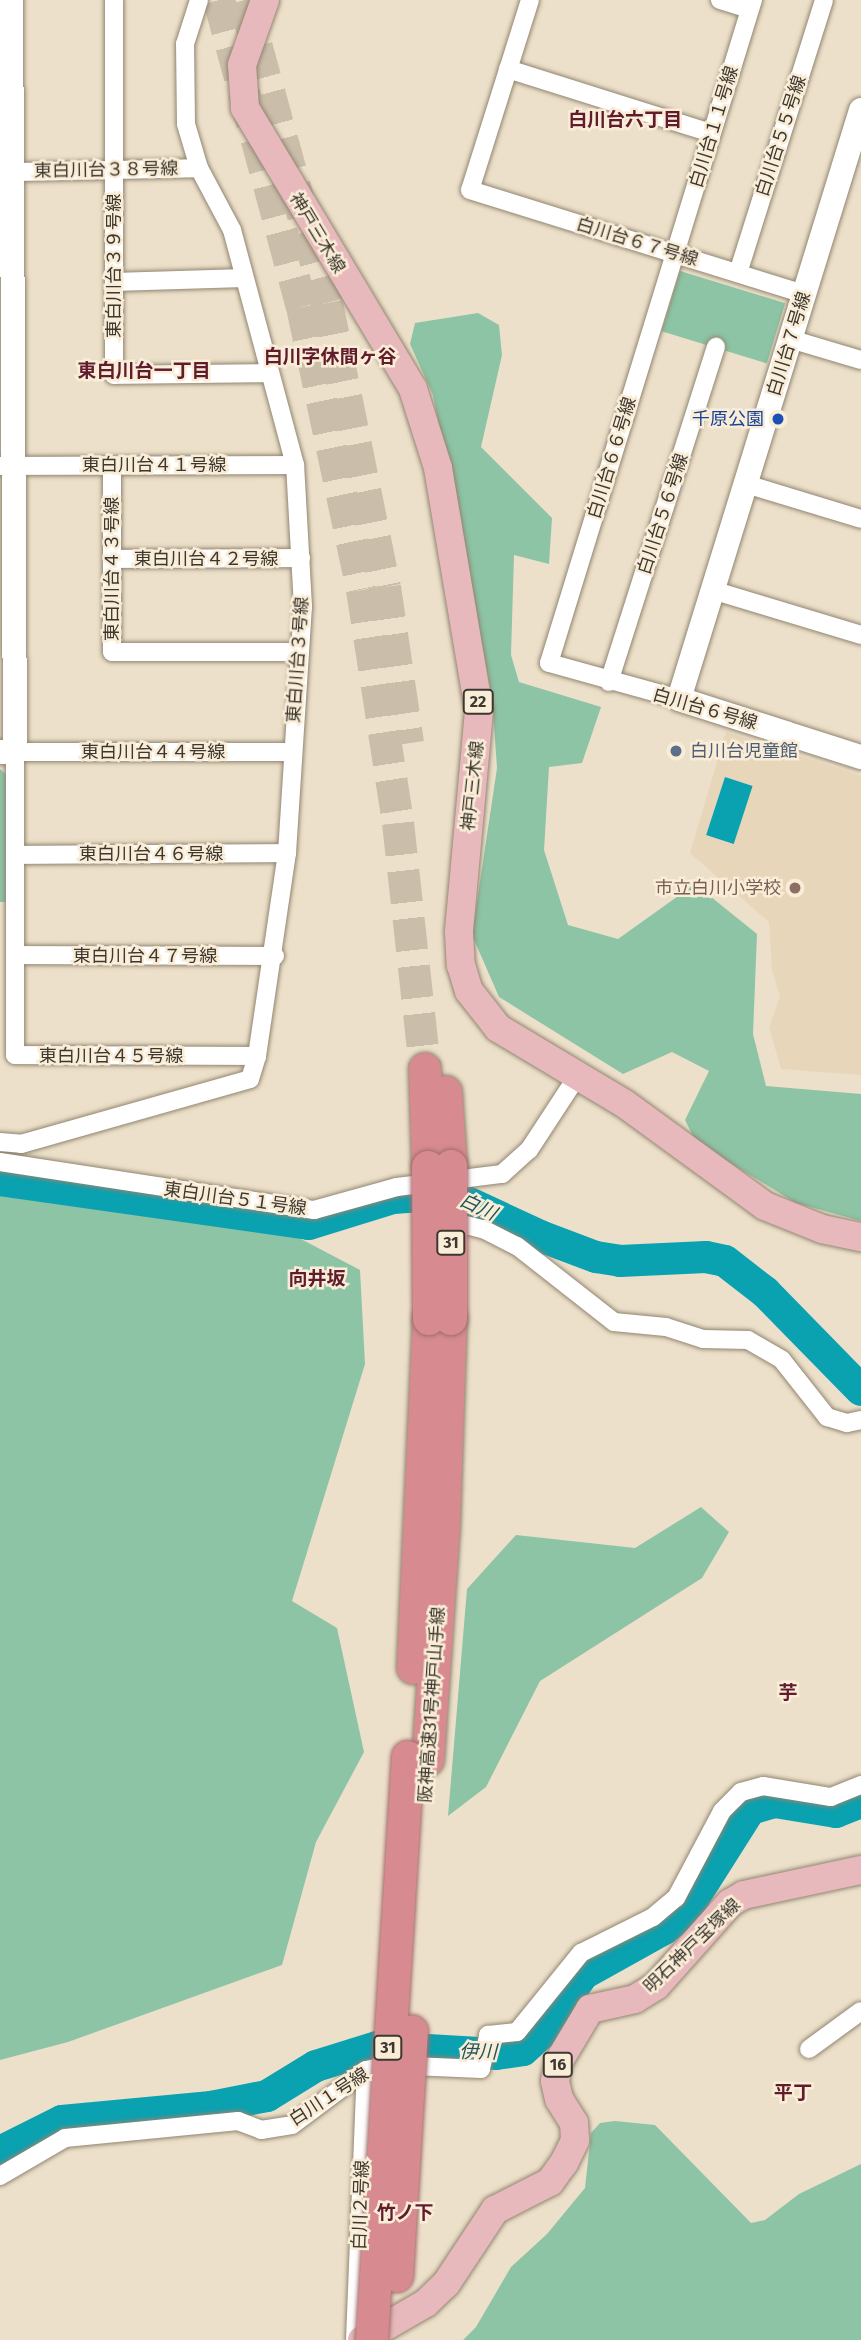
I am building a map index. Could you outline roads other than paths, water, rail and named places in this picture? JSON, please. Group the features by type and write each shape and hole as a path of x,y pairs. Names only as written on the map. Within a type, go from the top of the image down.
{"highway":[{"name":"阪神高速31号神戸山手線","path":"372,2340 418,1759 444,1525 434,1173 435,1069"},
{"name":"阪神高速31号神戸山手線","path":"393,2340 418,1759"}],"main road":[{"name":"神戸三木線","path":"265,0 242,65 245,108 413,388 438,468 479,711 461,899 461,965 469,991 498,1028 625,1104 765,1206 813,1226 861,1237"},
{"name":"明石神戸宝塚線","path":"362,2340 426,2303 446,2284 495,2210 550,2182 564,2163 575,2140 574,2123 559,2099 555,2081 559,2061 590,2009 635,1999 656,1986 730,1903 744,1895 861,1870"}],"street":[{"path":"8,752 5,276 14,172 11,0"},
{"name":"東白川台３９号線","path":"114,0 114,375 270,373"},
{"name":"東白川台３号線","path":"0,1142 21,1144 250,1079 257,1056 275,956 287,853 291,752 300,652 301,558 295,465 232,230 199,168 182,89 185,44 199,0"},
{"path":"530,0 509,69 711,133"},
{"path":"720,0 751,4"},
{"name":"白川台５５号線","path":"738,273 824,0"},
{"name":"白川台１１号線","path":"676,254 751,4"},
{"name":"白川台６７号線","path":"509,69 470,190 804,294"},
{"name":"白川台７号線","path":"679,699 861,110"},
{"name":"東白川台３８号線","path":"14,172 199,168"},
{"name":"白川台６６号線","path":"549,663 676,254"},
{"path":"114,282 244,278"},
{"path":"790,339 861,360"},
{"name":"白川台５６号線","path":"609,682 716,347"},
{"name":"東白川台４１号線","path":"6,465 295,465"},
{"name":"東白川台４３号線","path":"112,466 112,652 300,652"},
{"path":"746,484 861,519"},
{"name":"東白川台４２号線","path":"112,559 301,558"},
{"path":"712,590 861,635"},
{"name":"白川台６号線","path":"549,663 609,682 679,699 861,757"},
{"name":"東白川台４４号線","path":"8,752 291,752"},
{"name":"東白川台４５号線","path":"8,752 15,855 15,1055 257,1056"},
{"name":"東白川台４６号線","path":"15,855 287,853"},
{"name":"東白川台４７号線","path":"15,955 275,956"},
{"name":"東白川台５１号線","path":"0,1161 314,1210 397,1187 434,1173 502,1174 529,1150 578,1075"},
{"path":"434,1173 423,1214 483,1229 517,1246 614,1322 666,1327 703,1339 748,1340 782,1360 827,1417 847,1423 861,1420"},
{"name":"白川１号線","path":"0,2176 24,2158 65,2138 238,2121 261,2130 292,2125 366,2070 389,2064 481,2069 488,2035 517,2032 581,1952 653,1917 676,1898 722,1811 741,1792 763,1786 831,1797 861,1785"},
{"path":"809,2049 861,2011"},
{"name":"白川２号線","path":"355,2340 366,2070"}],"water":[{"path":"725,777 753,786 734,844 706,835"}],"waterway":[{"name":"白川","path":"0,1180 309,1224 393,1198 450,1194 540,1236 596,1257 620,1261 706,1257 725,1261 765,1292 861,1390"},
{"name":"伊川","path":"0,2152 62,2121 211,2107 267,2096 316,2066 377,2047 496,2054 523,2050 543,2032 583,1974 664,1929 685,1912 750,1809 775,1802 836,1812 861,1802"}],"tunnel":[{"path":"219,0 302,307 362,590 398,823 425,1069"},
{"path":"244,0 327,303 385,587 408,743"}],"place":[{"name":"千原公園","path":"778,419"},
{"name":"白川台児童館","path":"676,751"},
{"name":"市立白川小学校","path":"795,888"}],"district":[{"name":"白川台六丁目","path":"625,120"},
{"name":"白川字休間ヶ谷","path":"330,357"},
{"name":"東白川台一丁目","path":"144,371"},
{"name":"向井坂","path":"317,1279"},
{"name":"芋","path":"788,1693"},
{"name":"平丁","path":"793,2093"},
{"name":"竹ノ下","path":"405,2213"}]}
